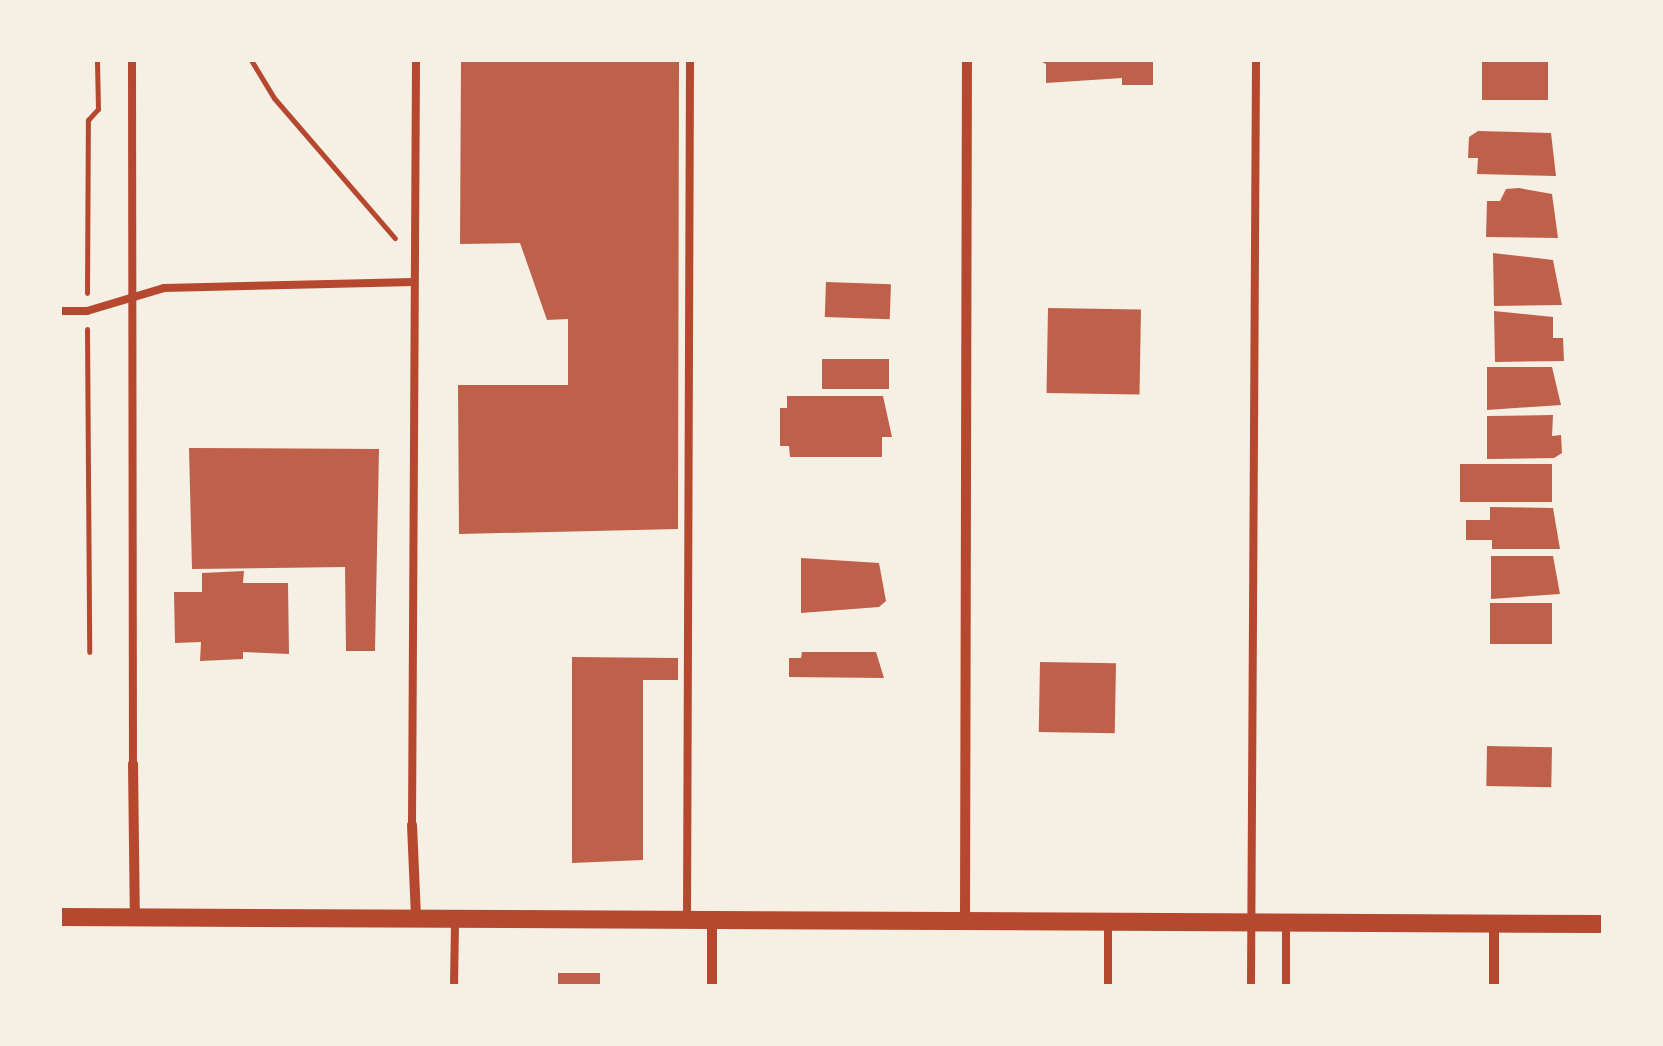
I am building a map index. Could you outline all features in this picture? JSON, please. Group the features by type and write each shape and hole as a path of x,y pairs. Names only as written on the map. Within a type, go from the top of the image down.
{"street":[{"path":"965,921 966,60"},
{"path":"133,764 135,917"},
{"path":"412,825 416,918"},
{"path":"60,917 1603,924"},
{"path":"712,920 712,986"},
{"path":"1494,924 1494,986"}],"lane":[{"path":"132,60 133,764"},
{"path":"412,825 416,60"},
{"path":"687,920 690,60"},
{"path":"1252,986 1256,60"},
{"path":"60,311 130,301 164,288 414,282"},
{"path":"454,986 455,918"},
{"path":"1108,922 1108,986"},
{"path":"1286,922 1286,986"}],"path":[{"path":"89,652 88,120 98,109 97,60"},
{"path":"251,60 274,98 397,241 414,282"}],"building":[{"path":"461,60 679,60 678,529 459,534 458,385 568,385 568,319 547,320 520,243 460,244"},
{"path":"1038,60 1153,60 1153,85 1122,85 1122,78 1046,83 1046,64"},
{"path":"1482,61 1548,61 1548,100 1482,100"},
{"path":"1478,131 1551,133 1556,176 1477,174 1478,158 1468,158 1469,137"},
{"path":"1506,189 1552,194 1558,238 1486,237 1487,201 1500,201"},
{"path":"1493,253 1553,260 1562,305 1494,306"},
{"path":"826,282 891,284 890,319 825,317"},
{"path":"1048,308 1141,310 1140,395 1047,393"},
{"path":"1494,311 1553,317 1553,338 1563,338 1564,361 1495,362"},
{"path":"822,359 889,359 889,389 822,389"},
{"path":"1487,367 1552,367 1561,405 1487,410"},
{"path":"787,396 883,396 892,437 882,437 882,457 790,457 789,446 780,446 780,408 787,408"},
{"path":"1553,415 1552,436 1561,435 1562,453 1554,458 1487,459 1487,416"},
{"path":"189,448 379,449 375,651 346,651 345,567 192,569"},
{"path":"1460,464 1552,464 1552,502 1460,502"},
{"path":"1490,507 1553,508 1560,549 1492,549 1492,540 1466,540 1466,520 1490,520"},
{"path":"1491,556 1553,556 1560,594 1491,599"},
{"path":"801,558 879,563 886,601 879,607 801,613"},
{"path":"244,571 243,583 288,583 289,654 243,652 243,659 200,661 201,642 175,643 174,592 202,592 202,573"},
{"path":"1490,603 1552,603 1552,644 1490,644"},
{"path":"802,652 876,652 884,678 789,677 789,658 801,658"},
{"path":"572,657 678,658 678,680 643,680 643,860 572,863"},
{"path":"1040,662 1116,663 1115,733 1039,732"},
{"path":"1487,746 1552,747 1551,787 1486,786"},
{"path":"558,973 600,973 600,986 558,986"}]}
